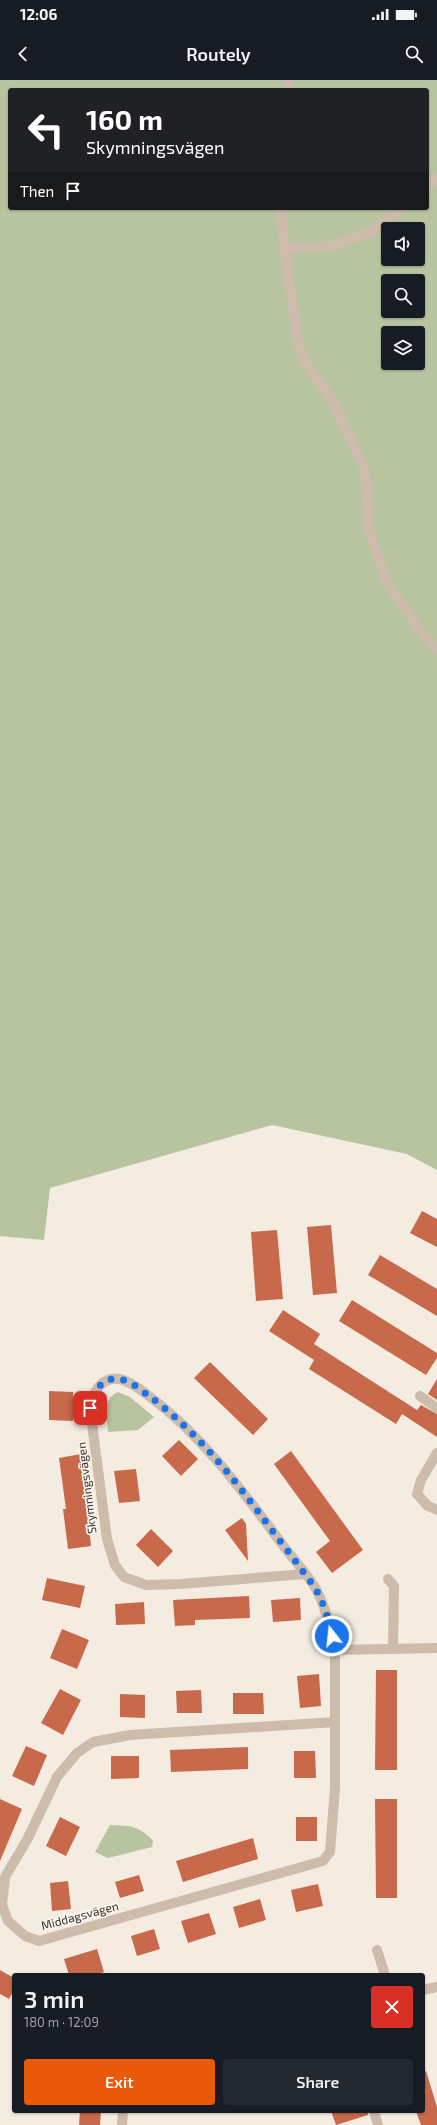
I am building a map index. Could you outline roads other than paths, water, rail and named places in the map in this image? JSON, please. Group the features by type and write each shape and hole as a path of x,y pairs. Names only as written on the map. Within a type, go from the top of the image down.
{"street":[{"path":"429,185 437,178"},
{"path":"280,210 284,249 299,348 308,367 331,398 365,470 369,531 387,583 420,631 437,649"},
{"path":"284,249 331,246 367,233 400,210"},
{"name":"Skymningsvägen","path":"305,1574 180,1584 146,1585 124,1577 115,1565 106,1532 90,1408 93,1394 100,1384 111,1379 122,1379 136,1386 169,1411 207,1448 243,1491 305,1574 316,1589 325,1612 335,1650"},
{"path":"420,1396 437,1408"},
{"path":"437,1454 421,1480 417,1494 428,1506 437,1510"},
{"path":"388,1579 394,1586 393,1648"},
{"path":"335,1650 437,1648"},
{"name":"Middagsvägen","path":"335,1650 335,1722 335,1788 330,1852 323,1861 39,1941 26,1936 8,1921 2,1905 5,1877 28,1838 57,1776 78,1753 93,1742 130,1735 335,1722"},
{"path":"377,1950 384,1973"},
{"path":"425,1990 437,1987"},
{"path":"122,2125 123,2113"},
{"path":"375,2113 378,2125"}]}
